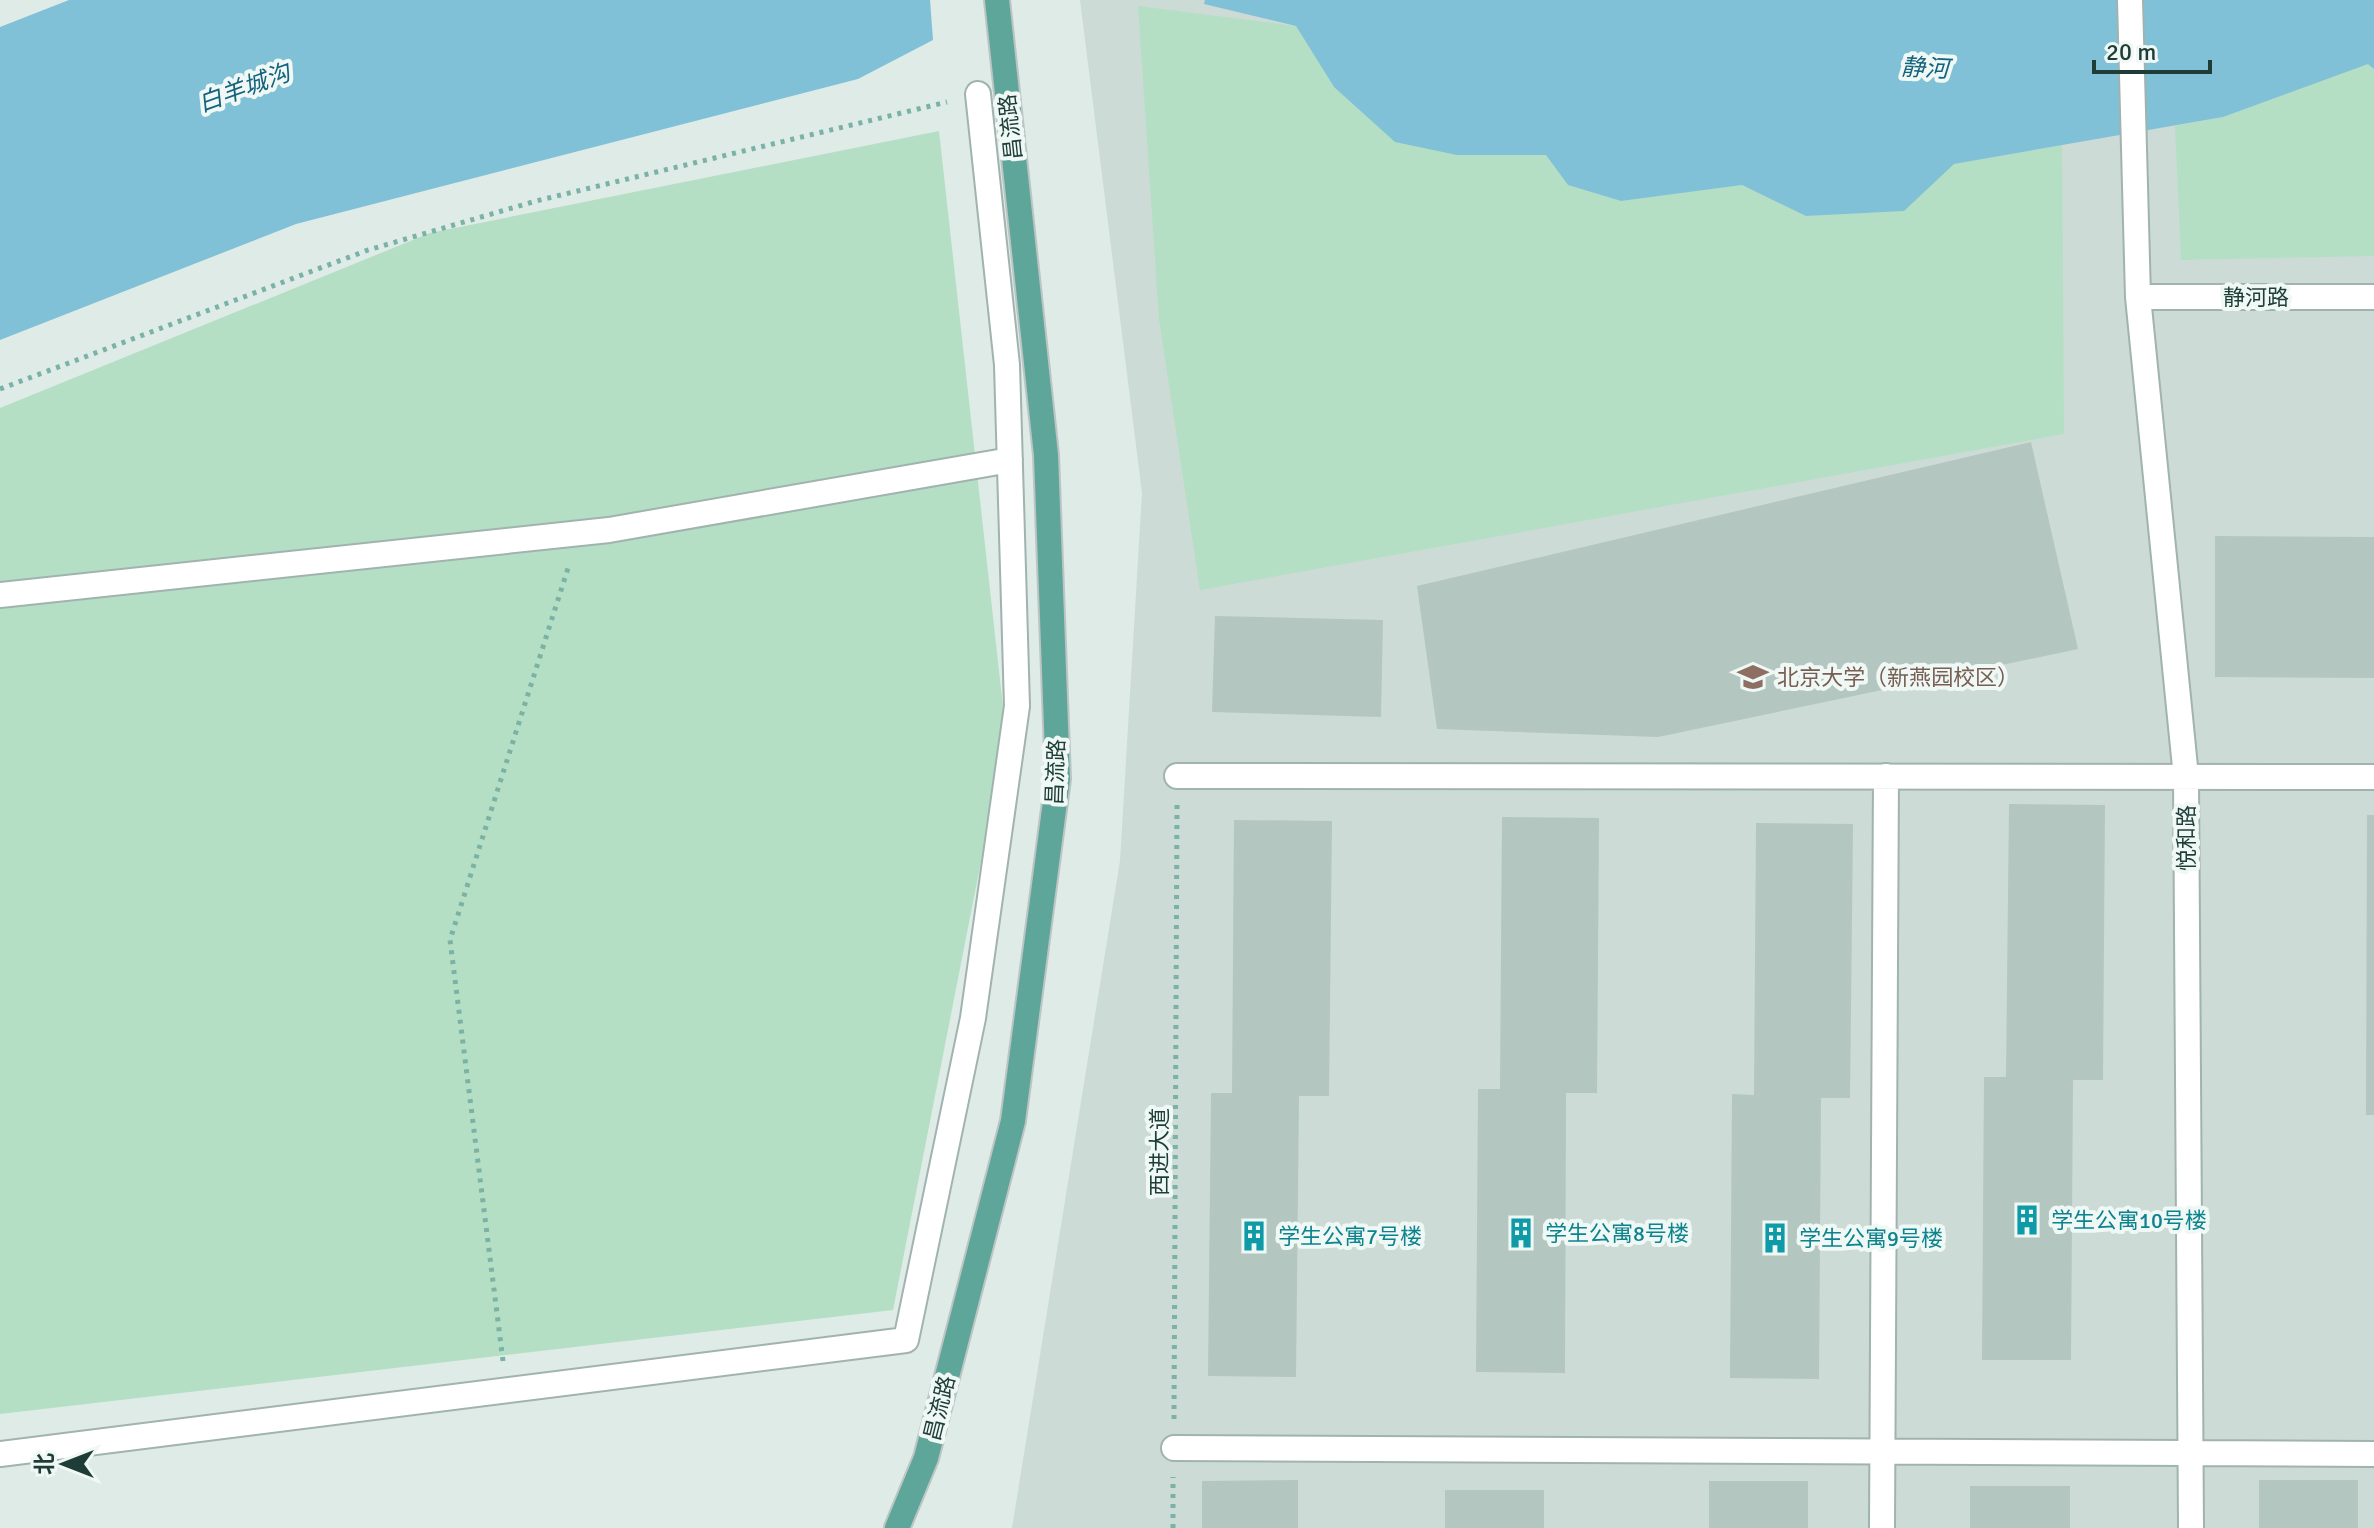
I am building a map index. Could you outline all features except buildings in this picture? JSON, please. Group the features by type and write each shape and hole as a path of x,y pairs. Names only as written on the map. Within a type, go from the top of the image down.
{"main road":[{"name":"昌流路","path":"897,1528 926,1458 1013,1121 1058,779 1046,455 997,0"}],"street":[{"name":"悦和路","path":"2130,0 2138,297 2186,777 2191,1528"},
{"path":"0,1454 906,1340 973,1018 1017,706 1007,365 978,94"},
{"name":"静河路","path":"2138,297 2374,297"},
{"path":"0,595 579,533 1010,460"},
{"path":"1177,776 2374,777"},
{"path":"1882,1528 1886,776"},
{"path":"1174,1448 2374,1454"}],"path":[{"path":"0,389 368,250 536,201 978,94"},
{"path":"507,1390 450,940 579,533"},
{"name":"西进大道","path":"1173,1528 1177,776"}],"shaded area":[{"name":"北京大学（新燕园校区）","path":"1080,0 2374,0 2374,1528 1012,1528 1120,861 1142,493"}],"green space":[{"path":"1138,6 1296,26 1334,87 1457,155 1547,155 1568,185 1621,201 1742,185 1806,216 1903,211 1953,164 2062,145 2064,434 1200,590 1159,319"},
{"path":"2368,63 2374,69 2374,256 2181,260 2175,126 2223,117"},
{"path":"939,131 1006,734 893,1310 0,1414 0,408 430,233"}],"water":[{"name":"白羊城沟","path":"69,0 930,0 933,40 858,79 296,224 0,340 0,27"},
{"name":"静河","path":"1205,0 2374,0 2374,69 2368,64 2223,117 1954,164 1904,211 1806,216 1742,185 1621,201 1568,185 1546,155 1457,155 1395,142 1334,87 1296,26 1204,4"}],"place":[{"name":"北京大学（新燕园校区）","path":"1753,677"},
{"name":"学生公寓10号楼","path":"2027,1220"},
{"name":"学生公寓8号楼","path":"1521,1233"},
{"name":"学生公寓7号楼","path":"1254,1236"},
{"name":"学生公寓9号楼","path":"1775,1238"}]}
